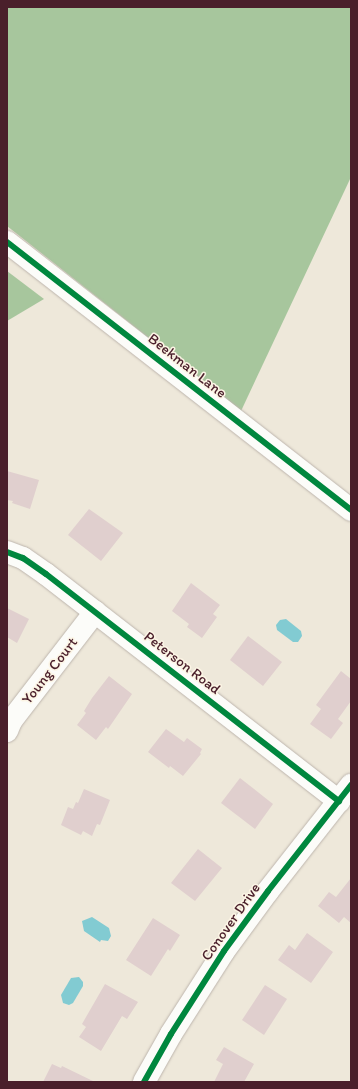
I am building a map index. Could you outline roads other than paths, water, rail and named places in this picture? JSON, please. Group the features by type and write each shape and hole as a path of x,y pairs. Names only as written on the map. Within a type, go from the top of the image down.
{"street":[{"name":"Beekman Lane","path":"7,242 351,510"},
{"name":"Peterson Road","path":"7,552 23,558 46,574 95,612 345,793"},
{"name":"Young Court","path":"7,731 11,721 95,612"},
{"name":"Conover Drive","path":"144,1082 171,1034 224,951 273,885 345,793"}],"water":[{"path":"286,619 301,631 302,636 298,642 293,642 277,630 276,625 280,620"},
{"path":"92,917 109,928 111,936 108,941 101,940 100,942 84,931 82,921"},
{"path":"79,977 83,982 83,986 73,1003 69,1005 63,1003 61,995 71,978"}]}
